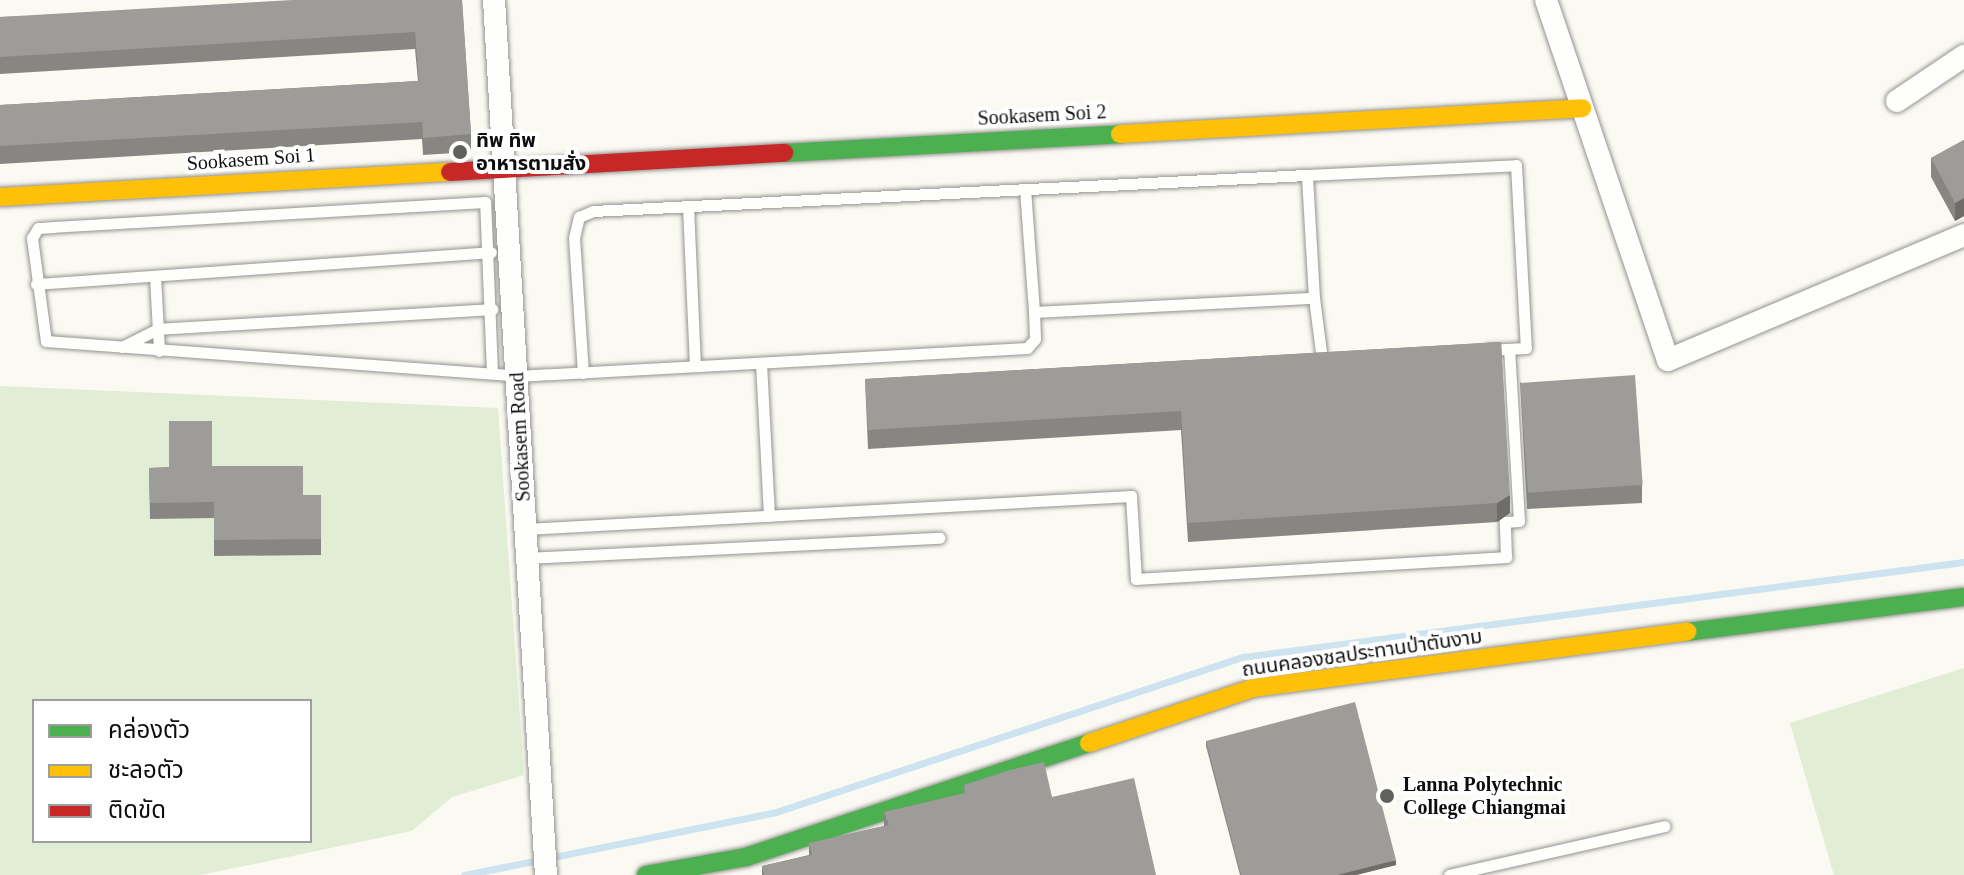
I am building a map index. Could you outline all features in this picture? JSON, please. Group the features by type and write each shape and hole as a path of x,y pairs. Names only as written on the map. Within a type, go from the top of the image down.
{"street":[{"name":"Sookasem Road","path":"494,0 546,875"},
{"path":"1546,0 1668,360 1964,235"},
{"path":"1897,101 1964,56"},
{"name":"Sookasem Soi 2","path":"504,165 1582,108"},
{"name":"Sookasem Soi 1","path":"0,197 504,165"},
{"name":"ถนนคลองชลประทานป่าตันงาม","path":"646,875 746,857 1253,688 1964,597"}],"lane":[{"path":"583,373 579,217 688,206 1516,165 1526,348 1464,352"},
{"path":"1307,175 1316,360 1331,359"},
{"path":"492,373 491,252 485,202 38,228 32,238 46,341 226,360 315,356 517,376 583,373 1027,348 1035,339 1025,189"},
{"path":"688,206 695,366"},
{"path":"36,284 491,252"},
{"path":"155,276 159,351"},
{"path":"1034,312 1314,298"},
{"path":"122,347 157,329 492,309"},
{"path":"525,529 1131,496 1136,579 1506,557 1505,522 1519,521 1509,349"},
{"path":"761,363 769,516"},
{"path":"526,558 940,538"},
{"path":"1449,875 1665,826"}],"green space":[{"path":"0,386 498,408 524,775 452,797 412,831 201,875 0,875"},
{"path":"1964,668 1964,875 1834,875 1790,723"}],"building":[{"path":"292,0 462,0 471,134 423,138 422,122 0,146 0,105 419,81 415,32 0,57 0,17"},
{"path":"1964,140 1964,198 1955,203 1931,158"},
{"path":"1501,342 1510,495 1497,503 1188,523 1181,411 868,430 865,379"},
{"path":"1635,375 1643,485 1528,493 1520,383"},
{"path":"169,421 212,421 212,466 303,466 303,495 321,495 321,539 214,540 214,502 150,503 149,468 169,467"},
{"path":"1355,702 1396,860 1337,875 1241,875 1206,741"},
{"path":"1044,762 1052,797 1134,778 1156,875 764,875 762,866 812,855 809,843 889,825 884,812 965,793 964,785"}],"waterway":[{"path":"464,875 776,812 1243,657 1964,562"}],"traffic: fast":[{"path":"784,153 1120,134"},
{"path":"1687,632 1964,597"},
{"path":"646,875 746,857 1089,743"}],"traffic: slow":[{"path":"1120,134 1582,108"},
{"path":"0,197 450,172"},
{"path":"1089,743 1253,688 1687,632"}],"traffic: jam":[{"path":"450,172 784,153"}],"place":[{"name":"ทิพ ทิพ อาหารตามสั่ง","path":"460,152"},
{"name":"Lanna Polytechnic College Chiangmai","path":"1387,796"}]}
